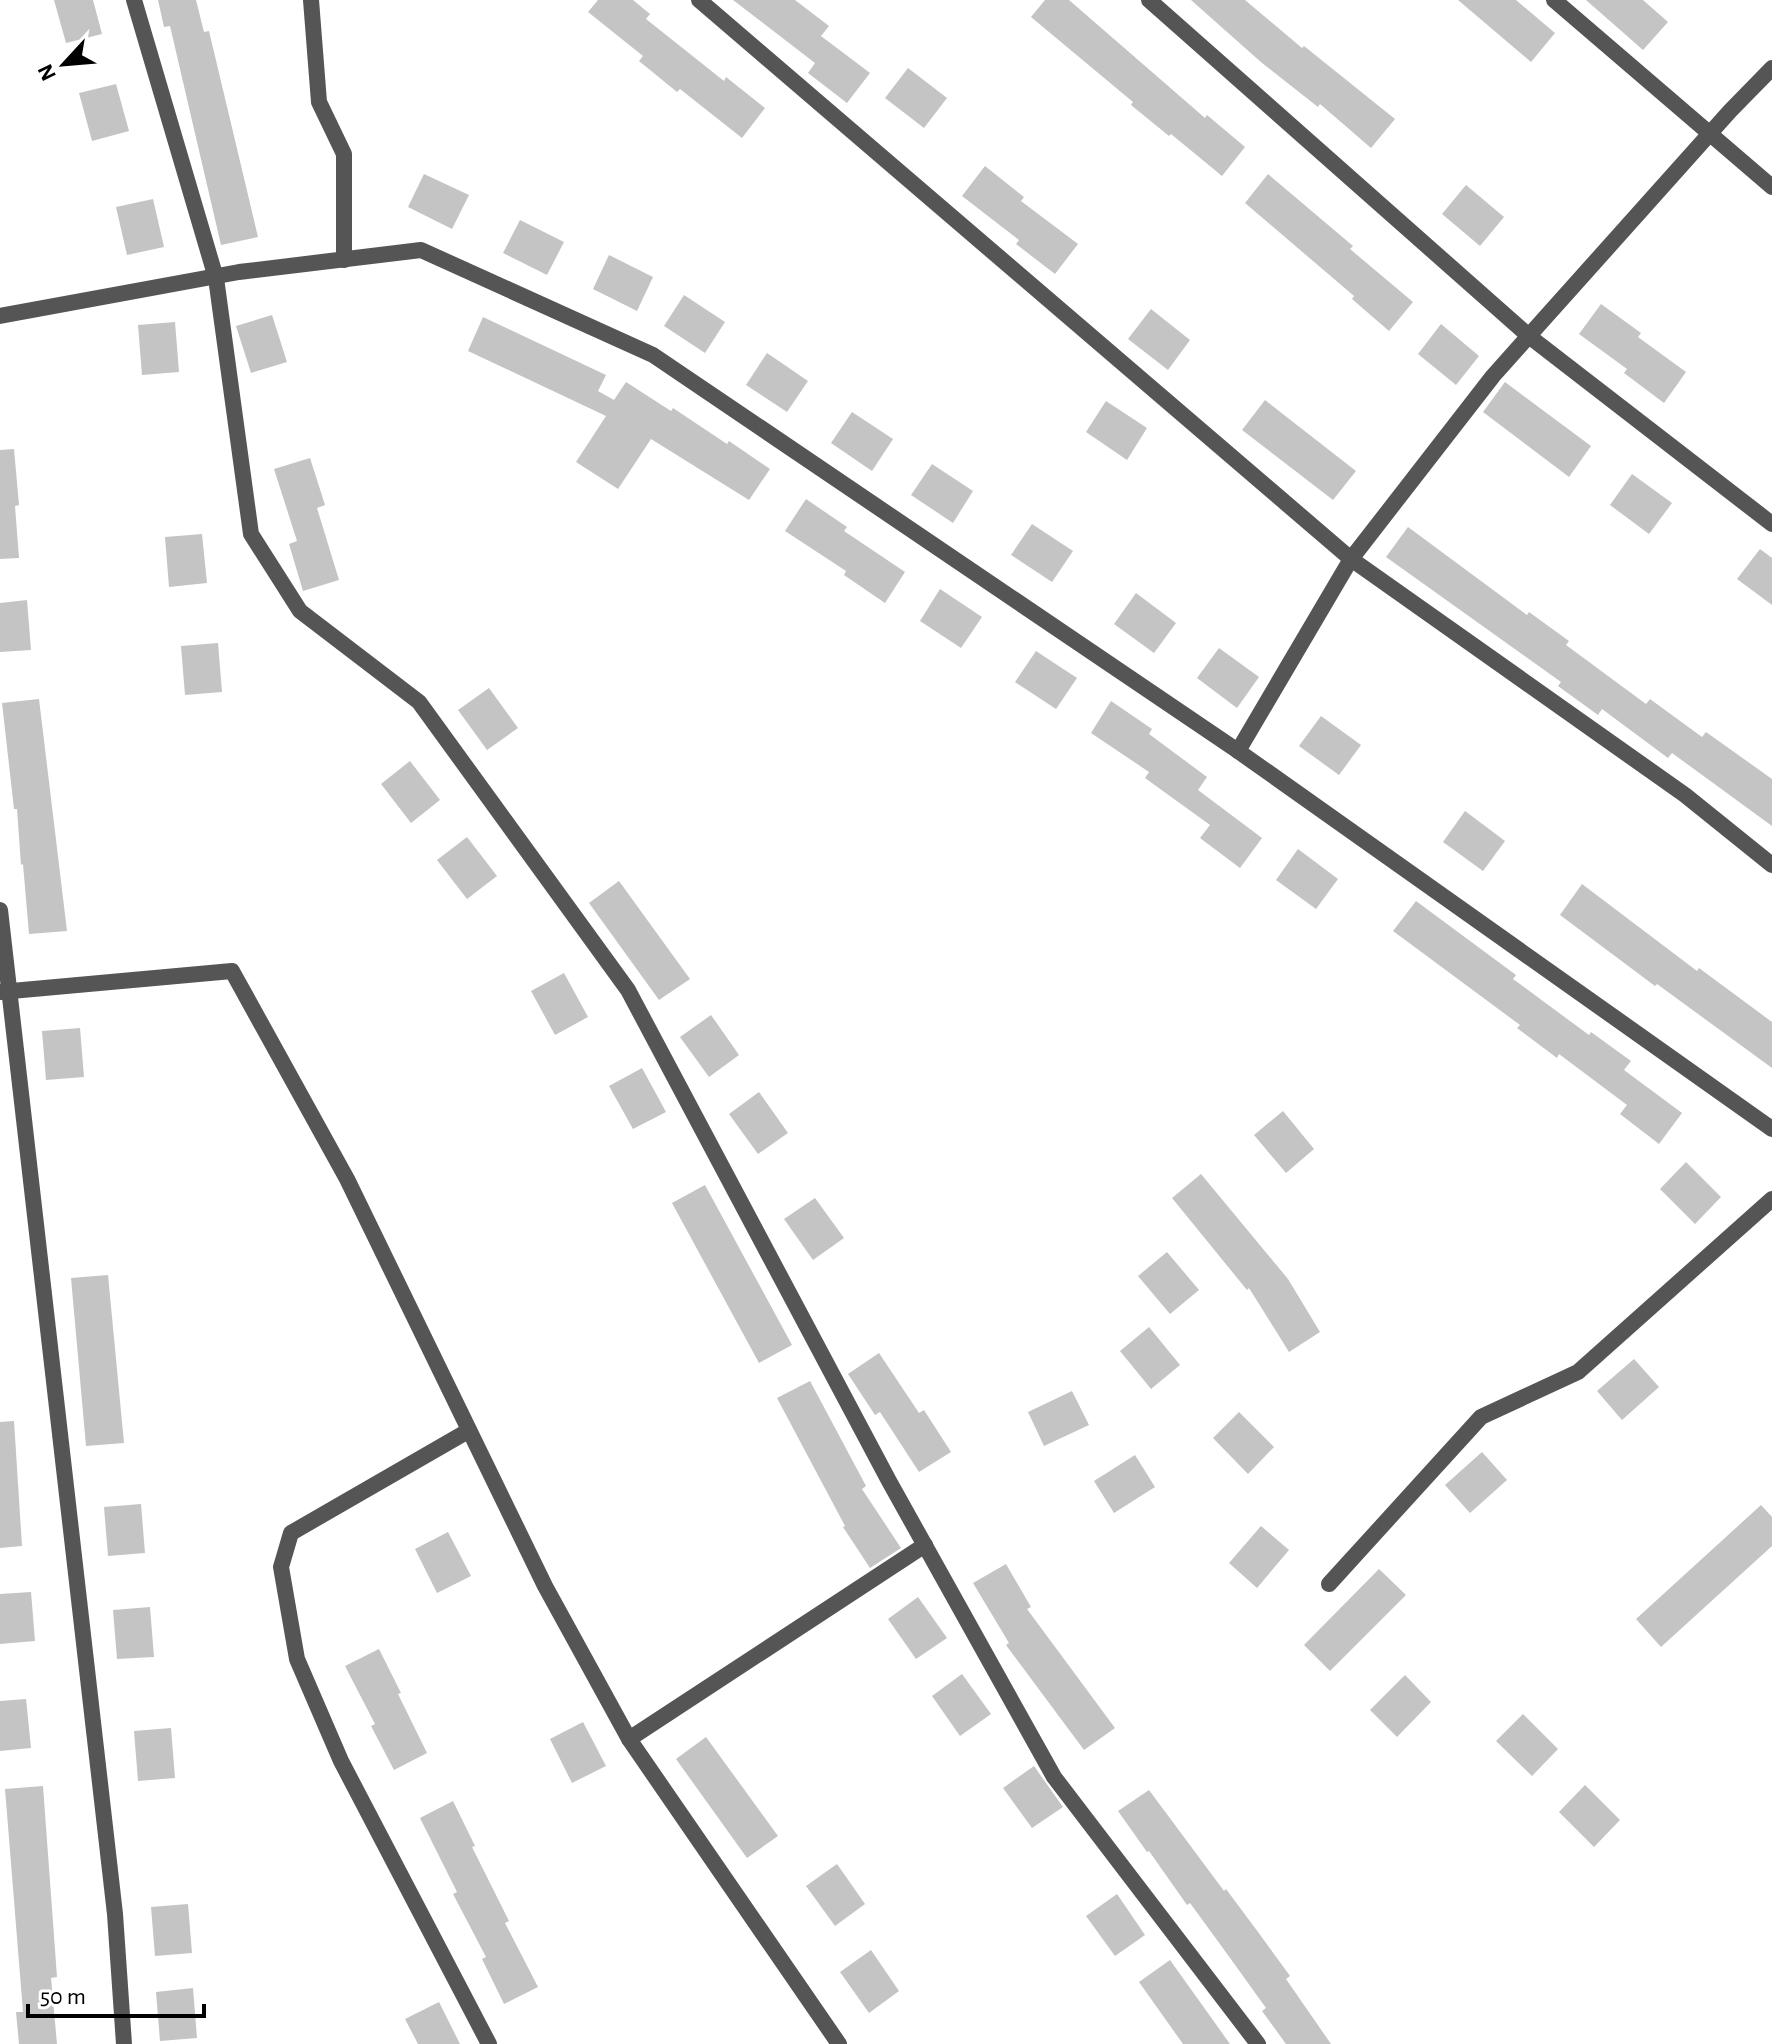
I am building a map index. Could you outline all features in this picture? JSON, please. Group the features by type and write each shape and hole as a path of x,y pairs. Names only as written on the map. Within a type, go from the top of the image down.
{"street":[{"path":"134,0 216,278 251,534 300,611 419,702 628,990 925,1545 1054,1777 1258,2044"},
{"path":"311,0 319,102 344,154 344,260"},
{"path":"699,0 1351,559 1685,795 1772,865"},
{"path":"1149,0 1530,337 1772,524"},
{"path":"1554,0 1772,187"},
{"path":"1238,751 1351,559 1493,376 1772,68"},
{"path":"0,316 239,272 421,250 653,355 1238,751 1772,1129"},
{"path":"0,910 4,992 115,1914 124,2044"},
{"path":"4,992 232,971 347,1179 545,1586 629,1739 839,2044"},
{"path":"1329,1584 1481,1417 1578,1372 1772,1199"},
{"path":"468,1431 291,1533 281,1567 297,1659 341,1761 411,1901 489,2044"},
{"path":"629,1739 925,1545"}],"building":[{"path":"54,0 93,0 102,34 66,43"},
{"path":"158,0 196,0 204,32 209,31 258,237 221,245 170,26 164,27"},
{"path":"598,0 633,0 650,14 646,19 724,81 726,77 765,108 742,138 639,61 643,56 588,12"},
{"path":"733,0 795,0 829,26 821,36 870,73 847,103 808,73 815,63"},
{"path":"1045,0 1069,0 1205,118 1207,115 1245,147 1222,176 1131,105 1133,102 1031,17"},
{"path":"1191,0 1245,0 1395,119 1371,148 1320,104 1318,107 1262,63"},
{"path":"1458,0 1516,0 1555,33 1531,62"},
{"path":"1586,0 1643,0 1668,22 1643,50"},
{"path":"908,68 947,98 924,128 885,98"},
{"path":"116,84 129,131 92,141 79,93"},
{"path":"985,166 1024,197 1021,201 1078,244 1055,274 1016,244 1019,240 962,196"},
{"path":"424,174 469,195 452,229 408,207"},
{"path":"1268,174 1413,302 1389,331 1352,299 1354,296 1245,203"},
{"path":"1466,185 1504,217 1480,246 1442,214"},
{"path":"153,199 164,247 127,255 116,207"},
{"path":"520,220 564,242 547,275 503,253"},
{"path":"609,255 653,277 637,311 593,289"},
{"path":"684,295 725,322 705,353 664,326"},
{"path":"1601,304 1641,333 1638,337 1686,372 1664,403 1624,373 1627,369 1579,334"},
{"path":"1151,309 1190,340 1168,370 1128,339"},
{"path":"272,315 287,362 251,373 236,326"},
{"path":"483,317 606,375 598,391 614,400 626,382 671,411 673,408 727,444 729,441 770,469 749,500 651,439 618,489 576,462 606,416 468,351"},
{"path":"175,322 179,372 142,375 138,325"},
{"path":"1441,324 1479,356 1456,385 1418,354"},
{"path":"767,353 808,381 787,412 746,385"},
{"path":"1505,382 1591,446 1569,477 1483,412"},
{"path":"1265,400 1356,471 1333,500 1242,430"},
{"path":"1106,401 1147,428 1127,460 1086,432"},
{"path":"852,412 893,439 872,471 831,443"},
{"path":"14,449 19,505 15,506 19,558 0,559 0,450"},
{"path":"310,458 325,505 317,508 339,580 303,591 289,544 297,541 274,469"},
{"path":"932,464 973,491 953,523 911,495"},
{"path":"1632,474 1672,503 1649,534 1610,505"},
{"path":"806,499 847,527 844,531 905,572 885,603 844,575 846,571 785,531"},
{"path":"1032,524 1073,551 1052,582 1011,555"},
{"path":"1408,527 1527,615 1529,612 1569,641 1566,645 1646,704 1650,699 1702,737 1706,732 1772,779 1772,826 1672,753 1668,758 1602,709 1598,715 1558,686 1561,682 1386,557"},
{"path":"202,534 207,583 169,587 165,537"},
{"path":"1760,549 1772,558 1772,605 1737,579"},
{"path":"940,589 982,617 961,648 920,621"},
{"path":"1136,593 1176,623 1154,653 1114,624"},
{"path":"27,600 31,650 0,652 0,603"},
{"path":"218,643 222,692 185,695 181,646"},
{"path":"1219,648 1259,677 1237,708 1197,678"},
{"path":"1036,651 1077,678 1056,709 1015,682"},
{"path":"489,688 518,728 487,750 458,710"},
{"path":"39,699 67,931 29,934 17,809 14,809 2,703"},
{"path":"1111,701 1152,729 1149,734 1207,777 1198,790 1262,838 1240,868 1200,838 1210,825 1145,778 1149,772 1091,733"},
{"path":"1321,716 1361,745 1339,775 1299,746"},
{"path":"410,761 440,800 411,823 381,784"},
{"path":"1465,811 1505,841 1483,871 1443,842"},
{"path":"467,837 497,876 467,899 437,860"},
{"path":"1298,849 1338,879 1316,909 1276,880"},
{"path":"619,881 690,979 659,1000 589,903"},
{"path":"1582,884 1697,971 1699,968 1772,1022 1772,1068 1560,915"},
{"path":"1416,901 1516,975 1513,979 1589,1035 1591,1032 1631,1061 1624,1070 1682,1113 1659,1144 1620,1114 1627,1105 1559,1054 1557,1058 1517,1028 1520,1025 1393,931"},
{"path":"564,973 588,1017 555,1035 531,991"},
{"path":"711,1015 739,1055 709,1077 680,1037"},
{"path":"80,1028 84,1077 46,1080 42,1031"},
{"path":"642,1068 666,1112 633,1129 609,1086"},
{"path":"759,1092 788,1133 758,1154 729,1114"},
{"path":"1283,1111 1314,1149 1286,1173 1254,1135"},
{"path":"1686,1162 1721,1197 1695,1224 1660,1189"},
{"path":"1201,1174 1288,1279 1320,1332 1289,1352 1249,1288 1247,1290 1172,1198"},
{"path":"705,1185 792,1345 759,1363 672,1203"},
{"path":"815,1198 844,1238 813,1260 784,1219"},
{"path":"1167,1252 1199,1290 1170,1314 1138,1276"},
{"path":"108,1275 124,1443 86,1446 71,1278"},
{"path":"1149,1327 1180,1365 1151,1389 1120,1351"},
{"path":"879,1353 919,1413 924,1410 951,1452 919,1472 880,1412 875,1415 848,1374"},
{"path":"1634,1359 1659,1387 1622,1420 1597,1391"},
{"path":"810,1381 866,1486 862,1489 901,1548 870,1568 843,1527 777,1398"},
{"path":"1072,1391 1089,1425 1044,1446 1028,1412"},
{"path":"1239,1412 1274,1447 1248,1474 1213,1438"},
{"path":"14,1421 22,1546 0,1548 0,1422"},
{"path":"1482,1452 1507,1480 1470,1513 1445,1485"},
{"path":"1135,1455 1155,1487 1114,1513 1094,1481"},
{"path":"141,1504 145,1553 108,1556 104,1507"},
{"path":"1761,1505 1772,1517 1772,1546 1661,1647 1636,1619"},
{"path":"1261,1526 1289,1550 1257,1588 1229,1563"},
{"path":"448,1532 471,1576 437,1593 415,1549"},
{"path":"1006,1564 1031,1607 1027,1609 1115,1728 1084,1750 1006,1645 1009,1643 973,1583"},
{"path":"1379,1569 1406,1595 1330,1671 1304,1645"},
{"path":"31,1592 35,1641 0,1644 0,1594"},
{"path":"918,1597 947,1638 916,1659 888,1619"},
{"path":"150,1607 154,1657 117,1659 113,1610"},
{"path":"379,1649 427,1753 394,1770 371,1726 375,1724 345,1666"},
{"path":"962,1674 991,1714 960,1736 932,1696"},
{"path":"1405,1675 1431,1702 1397,1737 1370,1710"},
{"path":"26,1699 31,1748 0,1751 0,1701"},
{"path":"1523,1714 1558,1749 1532,1776 1496,1741"},
{"path":"583,1722 606,1766 572,1783 550,1739"},
{"path":"171,1728 175,1778 138,1781 134,1731"},
{"path":"706,1737 778,1836 747,1858 676,1759"},
{"path":"1034,1766 1063,1807 1032,1828 1003,1788"},
{"path":"1585,1785 1620,1820 1594,1847 1559,1812"},
{"path":"43,1786 57,1977 51,1978 57,2044 19,2044 16,2012 23,2012 5,1789"},
{"path":"1149,1790 1290,1976 1286,1979 1331,2044 1286,2044 1262,2011 1266,2008 1225,1951 1147,1852 1118,1811"},
{"path":"453,1801 509,1921 505,1923 538,1987 504,2004 482,1959 486,1957 453,1894 457,1892 420,1818"},
{"path":"837,1864 865,1904 835,1926 806,1886"},
{"path":"1117,1894 1145,1935 1115,1956 1086,1916"},
{"path":"188,1904 192,1953 155,1956 151,1907"},
{"path":"871,1950 899,1991 869,2013 840,1972"},
{"path":"1170,1960 1230,2044 1183,2044 1139,1982"},
{"path":"193,1988 197,2038 160,2041 156,1992"},
{"path":"439,2002 460,2044 418,2044 405,2019"}]}
